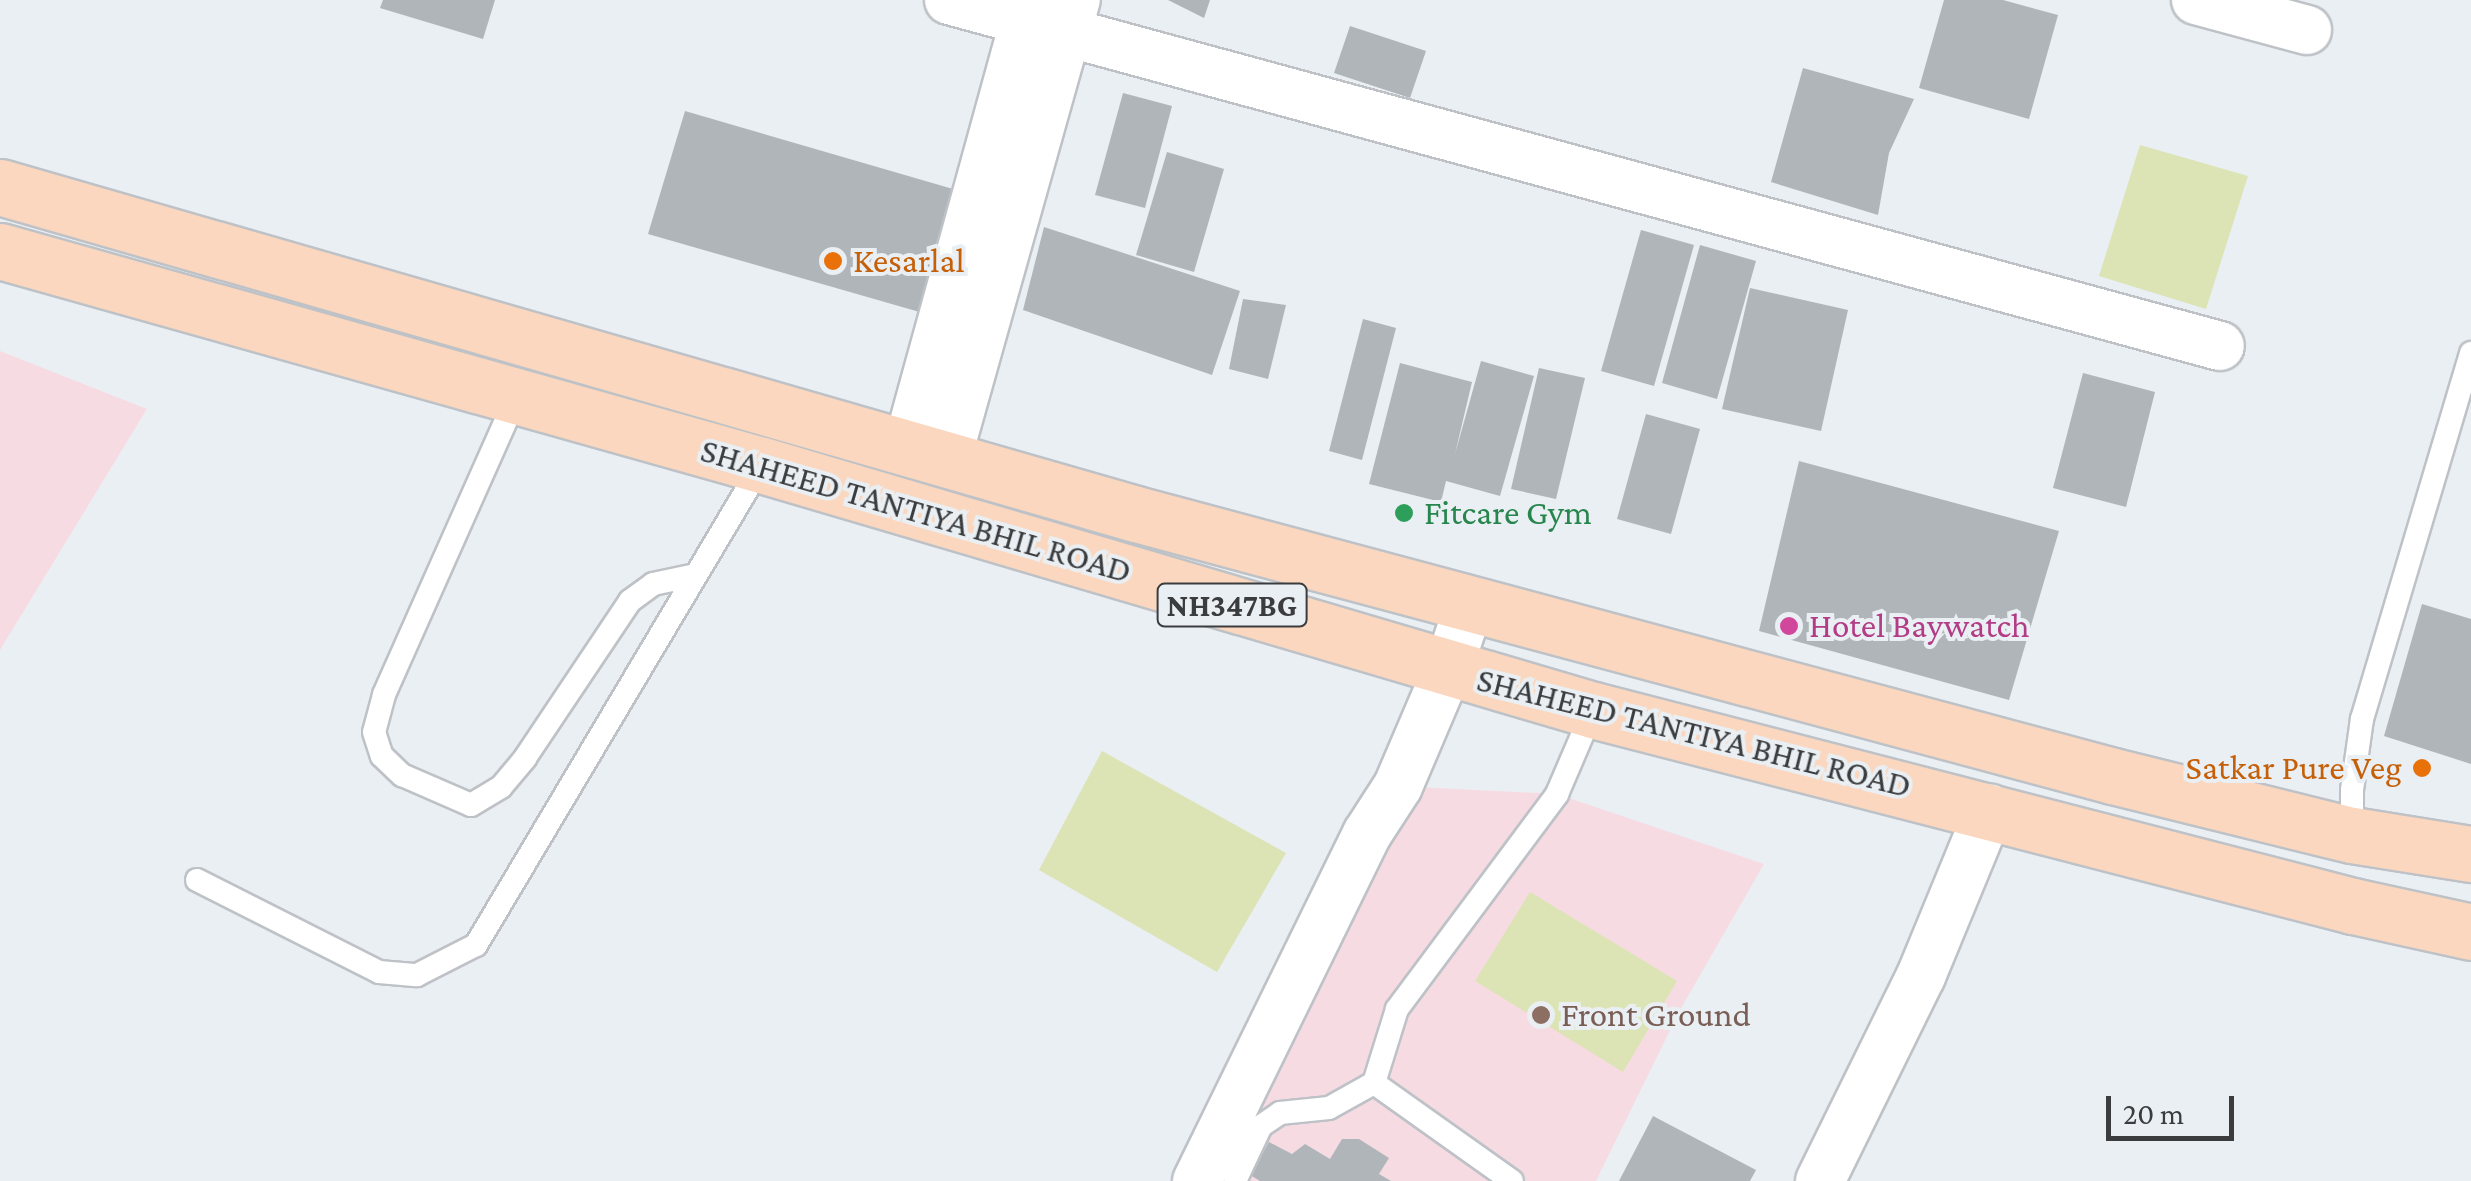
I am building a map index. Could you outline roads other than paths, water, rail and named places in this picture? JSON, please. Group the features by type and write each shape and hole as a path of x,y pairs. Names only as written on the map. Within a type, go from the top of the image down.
{"main road":[{"name":"SHAHEED TANTIYA BHIL ROAD","path":"0,187 838,428 1470,603 2114,776 2352,834 2471,854"},
{"name":"SHAHEED TANTIYA BHIL ROAD","path":"0,251 822,482 1593,710 1990,809 2353,906 2471,932"},
{"path":"822,482 838,428"}],"street":[{"path":"949,0 1049,13 2220,346"},
{"path":"2196,0 2308,30"},
{"path":"927,453 1049,13"},
{"path":"1197,1181 1367,834 1398,786 1448,669 1470,603"},
{"path":"1820,1181 1921,976 1990,809"}],"lane":[{"path":"2352,834 2352,790 2362,719 2464,404 2471,353"},
{"path":"516,398 384,695 374,732 382,756 402,775 470,805 501,786 525,758 630,601 653,584 692,576"},
{"path":"197,880 379,972 417,975 476,945 692,576 762,465"},
{"path":"1236,1181 1261,1126 1280,1113 1329,1108 1374,1083 1397,1010 1557,794 1593,710"},
{"path":"1374,1083 1512,1181"}],"place":[{"name":"Kesarlal","path":"833,261"},
{"name":"Fitcare Gym","path":"1404,513"},
{"name":"Hotel Baywatch","path":"1789,626"},
{"name":"Satkar Pure Veg","path":"2422,768"},
{"name":"Front Ground","path":"1541,1015"}]}
